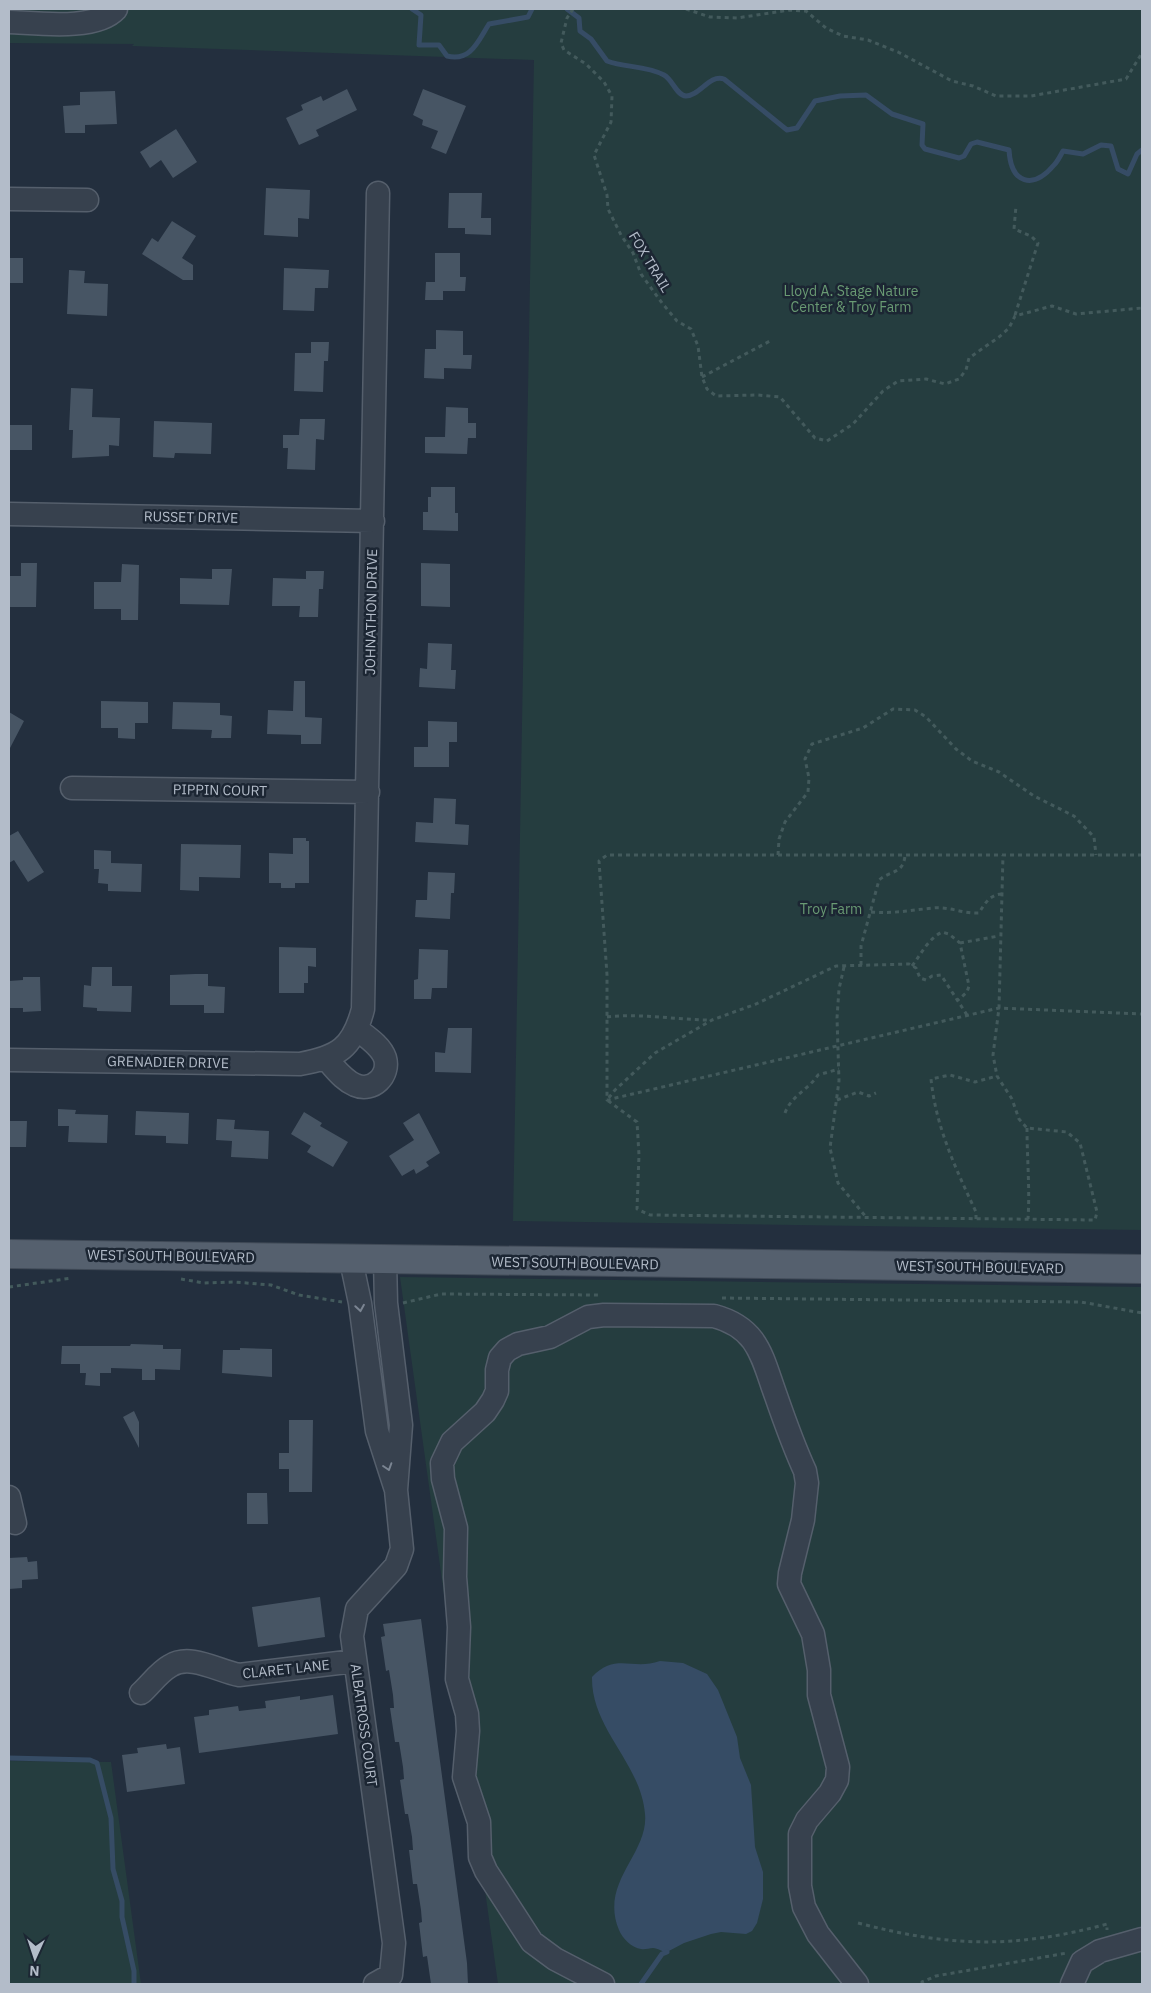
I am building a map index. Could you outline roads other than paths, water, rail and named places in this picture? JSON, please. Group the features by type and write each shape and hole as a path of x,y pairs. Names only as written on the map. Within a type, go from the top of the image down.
{"main road":[{"name":"WEST SOUTH BOULEVARD","path":"9,1254 1142,1269"}],"street":[{"path":"9,22 94,21 109,16 116,9"},
{"name":"JOHNATHON DRIVE","path":"352,1038 363,1010 378,193"},
{"path":"9,199 87,200"},
{"name":"RUSSET DRIVE","path":"9,514 373,521"},
{"name":"PIPPIN COURT","path":"72,788 368,792"},
{"path":"326,1059 342,1077 356,1086 367,1087 380,1081 386,1070 385,1056 373,1041 352,1038"},
{"name":"GRENADIER DRIVE","path":"9,1060 300,1064 326,1059 352,1038"},
{"name":"ALBATROSS COURT","path":"351,1260 370,1373 377,1431 396,1490"},
{"name":"ALBATROSS COURT","path":"385,1260 386,1303 401,1425 396,1490 402,1549 396,1566 357,1609 352,1636 394,1943 387,1981"},
{"path":"602,1984 555,1959 532,1942 486,1871 480,1857 479,1822 464,1776 467,1722 457,1679 460,1627 455,1577 456,1528 443,1480 442,1463 452,1442 485,1412 493,1400 497,1391 497,1370 500,1358 507,1350 518,1344 550,1338 588,1317 714,1316 730,1320 743,1330 754,1341 764,1356 778,1402 805,1471 807,1483 802,1520 789,1584 813,1634 819,1670 819,1695 838,1767 837,1780 830,1793 806,1820 800,1834 800,1886 804,1907 818,1934 857,1984"},
{"path":"370,1373 394,1368"},
{"path":"9,1497 15,1523"},
{"name":"CLARET LANE","path":"141,1693 170,1665 187,1661 197,1662 224,1672 246,1675 355,1661"},
{"path":"1072,1984 1082,1962 1100,1952 1142,1939"}],"water":[{"path":"660,1661 683,1663 707,1674 718,1690 737,1737 740,1758 751,1785 755,1847 763,1872 763,1899 757,1923 752,1931 746,1934 721,1932 711,1934 684,1943 667,1952 655,1948 642,1949 634,1947 619,1930 615,1913 615,1897 619,1883 640,1842 644,1829 645,1814 642,1796 635,1778 599,1713 594,1696 592,1677 609,1665 624,1663 650,1664"}],"waterway":[{"path":"412,9 421,15 419,45 439,45 447,56 455,57 462,56 473,49 489,24 528,17 532,9"},
{"path":"567,9 579,18 580,31 591,39 607,61 642,68 664,75 680,93 686,96 696,93 709,82 719,78 724,79 787,130 797,128 815,101 840,96 866,95 892,114 923,124 922,145 925,149 959,158 964,156 971,144 977,142 1009,150 1014,170 1024,180 1038,178 1046,173 1057,162 1063,151 1083,154 1101,145 1111,146 1118,169 1128,174 1137,154 1142,150"},
{"path":"9,1758 90,1760 97,1763 111,1818 113,1869 122,1901 122,1917 134,1971 134,1984"},
{"path":"641,1984 662,1954 667,1952"}],"park label":[{"name":"Lloyd A. Stage Nature Center & Troy Farm","path":"851,300"},
{"name":"Troy Farm","path":"831,909"}]}
